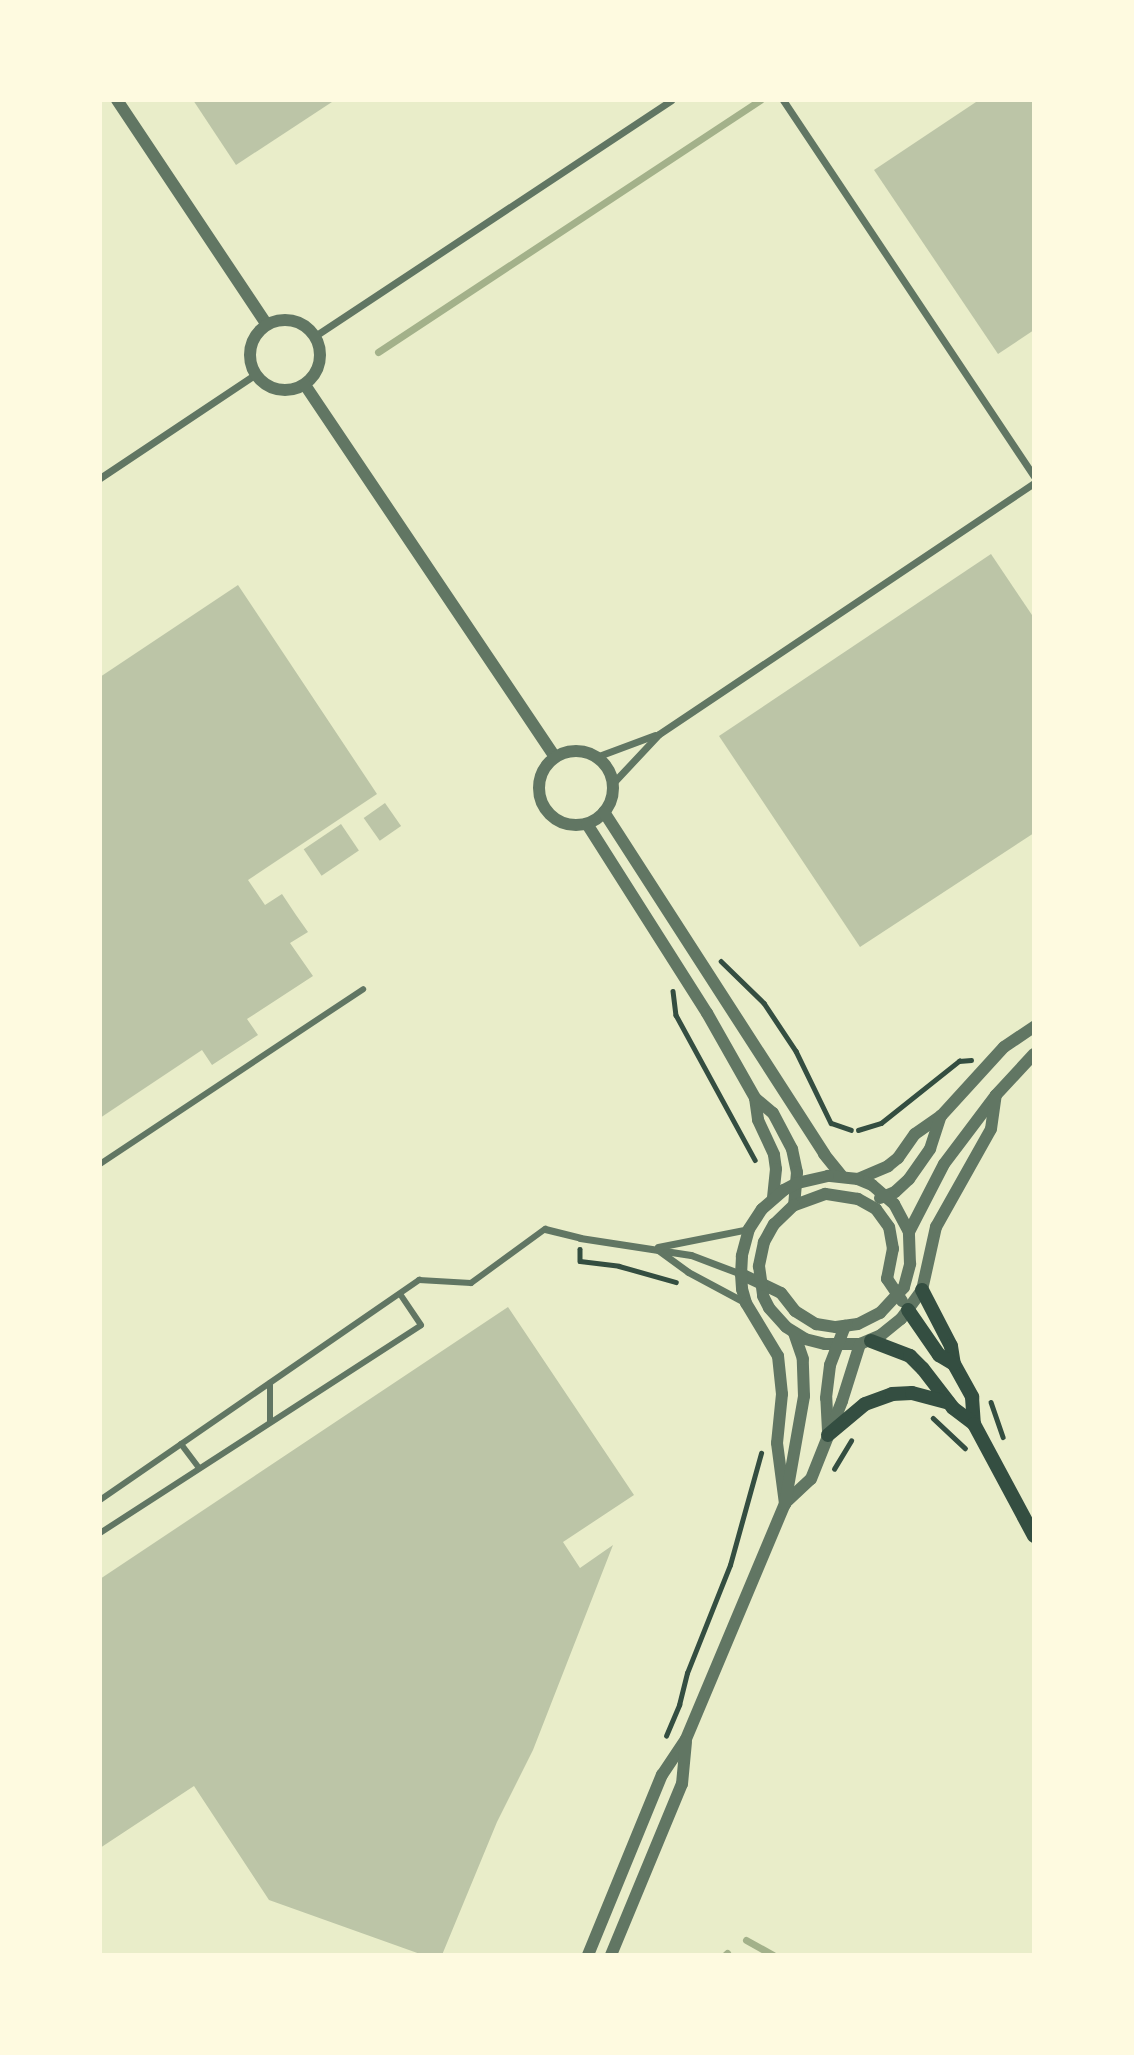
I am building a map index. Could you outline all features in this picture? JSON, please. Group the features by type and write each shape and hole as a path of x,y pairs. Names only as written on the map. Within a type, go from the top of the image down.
{"main road":[{"path":"922,1290 951,1346 954,1364 972,1397 974,1424"},
{"path":"908,1310 939,1355 954,1364"},
{"path":"865,1342 910,1356 923,1368 948,1403 974,1424 1034,1536"},
{"path":"828,1436 865,1404 892,1394 912,1393 948,1403"}],"street":[{"path":"117,100 267,326"},
{"path":"315,336 671,100"},
{"path":"783,100 1034,476"},
{"path":"293,320 315,336 320,362 317,371 305,385 288,391 278,390 270,387 256,374 251,348 259,331 275,321 293,320"},
{"path":"100,478 256,374"},
{"path":"305,385 555,757"},
{"path":"613,783 659,734 1034,483"},
{"path":"596,757 659,734"},
{"path":"576,751 596,757 610,773 613,783 610,803 604,813 587,824 576,825 556,819 542,804 540,783 548,764 555,757 576,751"},
{"path":"604,813 824,1154 842,1176"},
{"path":"587,824 707,1013 755,1098 773,1113 792,1149 797,1183 794,1205"},
{"path":"100,1164 363,989"},
{"path":"858,1179 888,1166 898,1158 915,1134 941,1116 993,1058 1034,1027"},
{"path":"909,1231 944,1164 996,1095 1034,1054"},
{"path":"908,1310 887,1279 893,1249 889,1227 867,1203 837,1194 814,1196 794,1205 774,1224 764,1242 759,1266 761,1285 769,1308 794,1333 814,1342 836,1345 865,1342 892,1327 908,1310 922,1290 936,1227 991,1129 996,1095"},
{"path":"755,1098 758,1120 775,1162 773,1198"},
{"path":"867,1203 886,1195 909,1179 930,1149 941,1116"},
{"path":"100,1500 419,1280 471,1283 545,1229 580,1238 691,1255 741,1274 781,1293 805,1319 825,1326 845,1326 870,1320 898,1296 910,1264 909,1231 899,1210 886,1195 858,1179 842,1176 797,1183 773,1198 749,1228 741,1274 746,1303 778,1356 782,1394 777,1443 785,1504"},
{"path":"654,1248 749,1228"},
{"path":"654,1248 688,1272 746,1303"},
{"path":"100,1533 421,1325 400,1294"},
{"path":"828,1436 826,1398 836,1345 845,1326"},
{"path":"588,1955 662,1775 686,1740 785,1504 804,1396 803,1360 794,1333"},
{"path":"785,1504 811,1479 865,1342"},
{"path":"270,1383 270,1422"},
{"path":"181,1444 199,1468"},
{"path":"611,1955 682,1784 686,1740"}],"path":[{"path":"712,954 764,1003 796,1051 831,1124 851,1130"},
{"path":"672,983 677,1015 755,1160"},
{"path":"858,1130 881,1123 959,1061 993,1058"},
{"path":"580,1238 580,1261 649,1273 687,1286"},
{"path":"925,1414 946,1427 966,1448 996,1464"},
{"path":"811,1479 837,1467 855,1432"},
{"path":"663,1743 730,1565 756,1478 762,1444"}],"building":[{"path":"193,100 335,100 236,165"},
{"path":"979,100 1034,100 1034,330 998,354 874,170"},
{"path":"991,554 1034,618 1034,833 860,947 719,736"},
{"path":"238,585 377,794 248,880 265,905 282,894 308,932 290,943 313,976 247,1019 258,1035 212,1065 202,1050 100,1118 100,677"},
{"path":"385,803 401,826 380,841 364,818"},
{"path":"341,824 359,851 322,876 304,849"},
{"path":"508,1307 634,1495 563,1542 580,1568 613,1545 533,1750 497,1822 442,1955 423,1955 269,1900 194,1786 100,1848 100,1579"}],"waterway":[{"path":"378,352 760,100"},
{"path":"746,1940 773,1955"}]}
